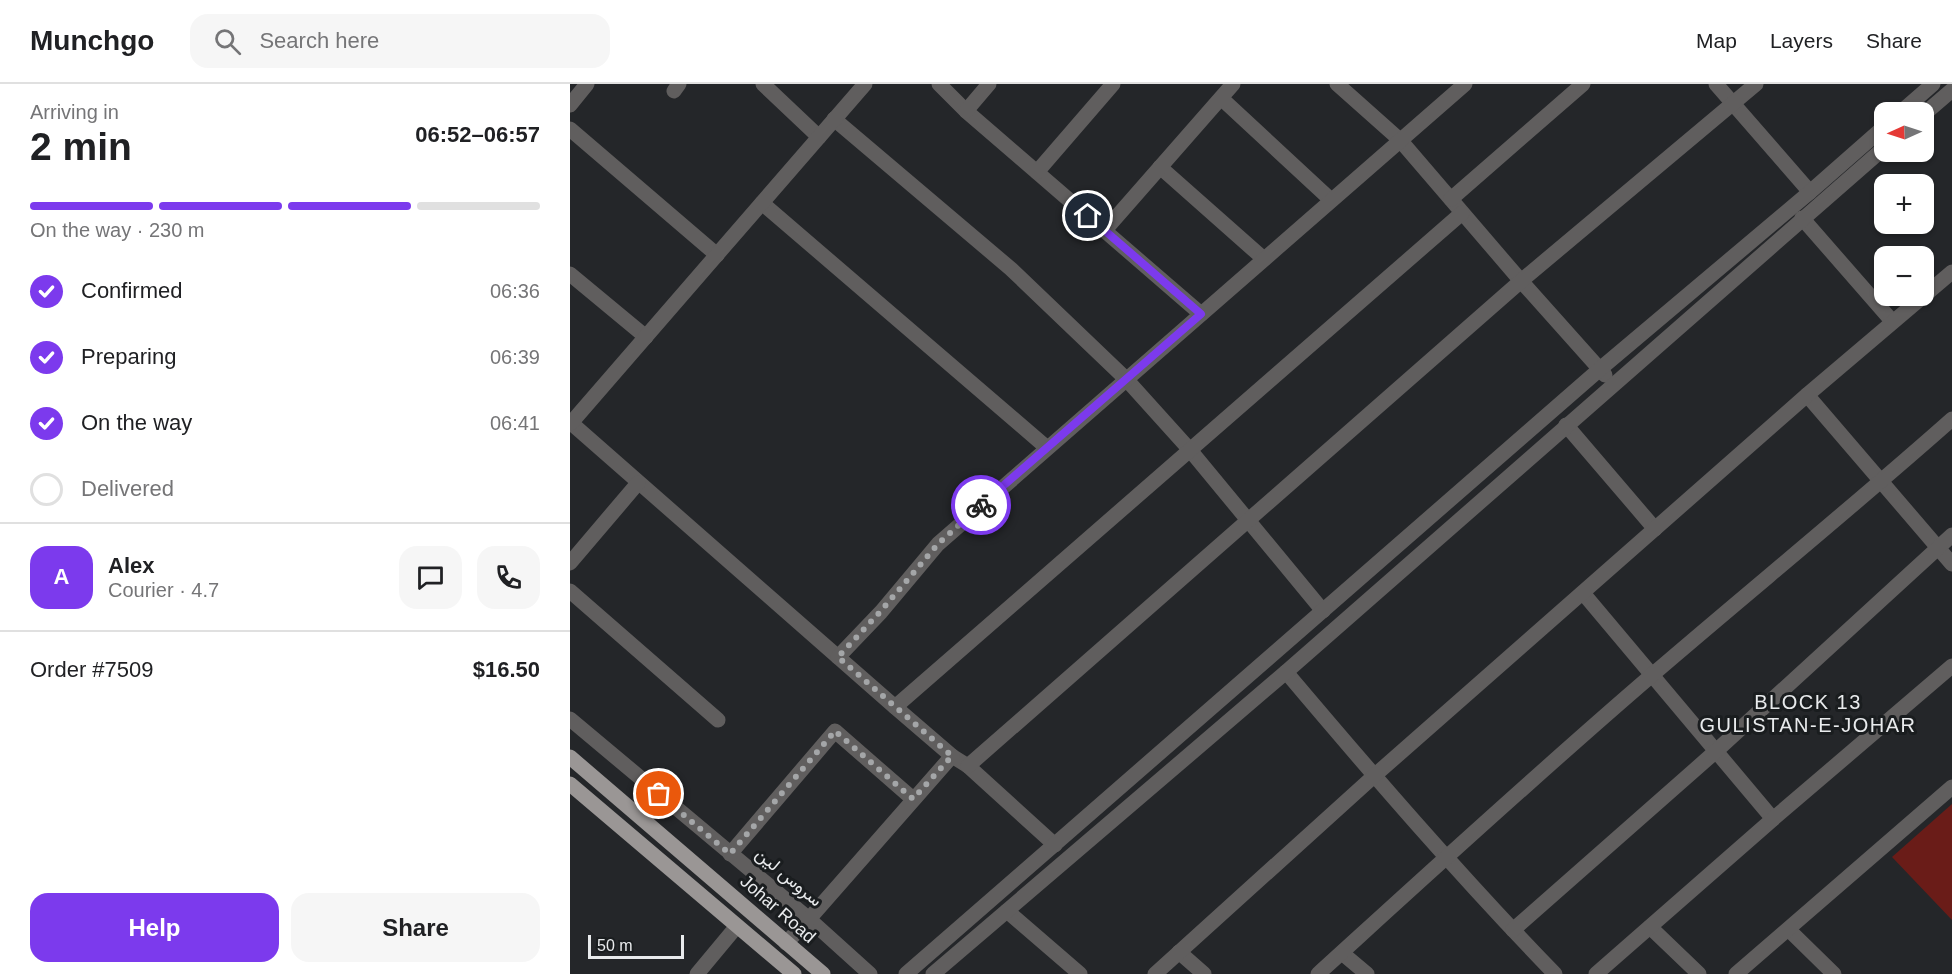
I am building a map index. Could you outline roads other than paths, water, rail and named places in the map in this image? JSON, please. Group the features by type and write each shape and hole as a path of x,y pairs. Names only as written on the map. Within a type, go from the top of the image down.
{"main road":[{"name":"Johar Road","path":"570,757 823,974"},
{"path":"570,784 794,974"}],"street":[{"path":"570,105 587,84"},
{"path":"763,84 819,137"},
{"path":"866,84 571,422 895,707 952,756 968,766 1055,845"},
{"path":"939,84 966,111 1201,314"},
{"path":"966,111 989,84"},
{"path":"1037,172 1113,84"},
{"path":"1105,230 1233,84"},
{"path":"1337,84 1400,140 1521,281 1614,384"},
{"path":"838,657 938,544 1046,447 1465,84"},
{"path":"1451,199 1583,84"},
{"path":"1716,84 1810,192"},
{"path":"968,766 1521,281 1756,84"},
{"path":"1912,102 1933,84"},
{"path":"1934,106 1952,90"},
{"path":"1221,98 1332,200"},
{"path":"834,119 1011,269 1126,379 1190,450 1323,611"},
{"path":"570,129 717,255"},
{"path":"906,974 1600,369 1872,138"},
{"path":"933,974 1287,672 1874,157"},
{"path":"1160,167 1264,259"},
{"path":"762,203 1046,447"},
{"path":"895,707 1462,213"},
{"path":"1802,218 1892,321"},
{"path":"1155,974 1374,776 1807,395 1952,272"},
{"path":"570,274 646,337"},
{"path":"1807,395 1952,564"},
{"path":"1318,974 1652,675 1952,419"},
{"path":"1566,425 1655,530"},
{"path":"570,563 638,483"},
{"path":"1513,930 1715,752 1952,535"},
{"path":"1376,565 1390,580"},
{"path":"570,591 718,720"},
{"path":"1583,593 1773,819"},
{"path":"1596,974 1952,666"},
{"path":"1287,672 1374,776 1555,974"},
{"name":"سروس لین","path":"570,719 809,919 870,974"},
{"path":"730,854 835,731 913,799"},
{"path":"786,943 952,756"},
{"path":"1736,974 1952,788"},
{"path":"1007,911 1080,974"},
{"path":"697,974 737,926"},
{"path":"1650,927 1699,974"},
{"path":"1789,930 1834,974"},
{"path":"1179,952 1204,974"},
{"path":"1342,952 1367,974"}],"district":[{"name":"BLOCK 13 GULISTAN-E-JOHAR","path":"1808,714"}]}
